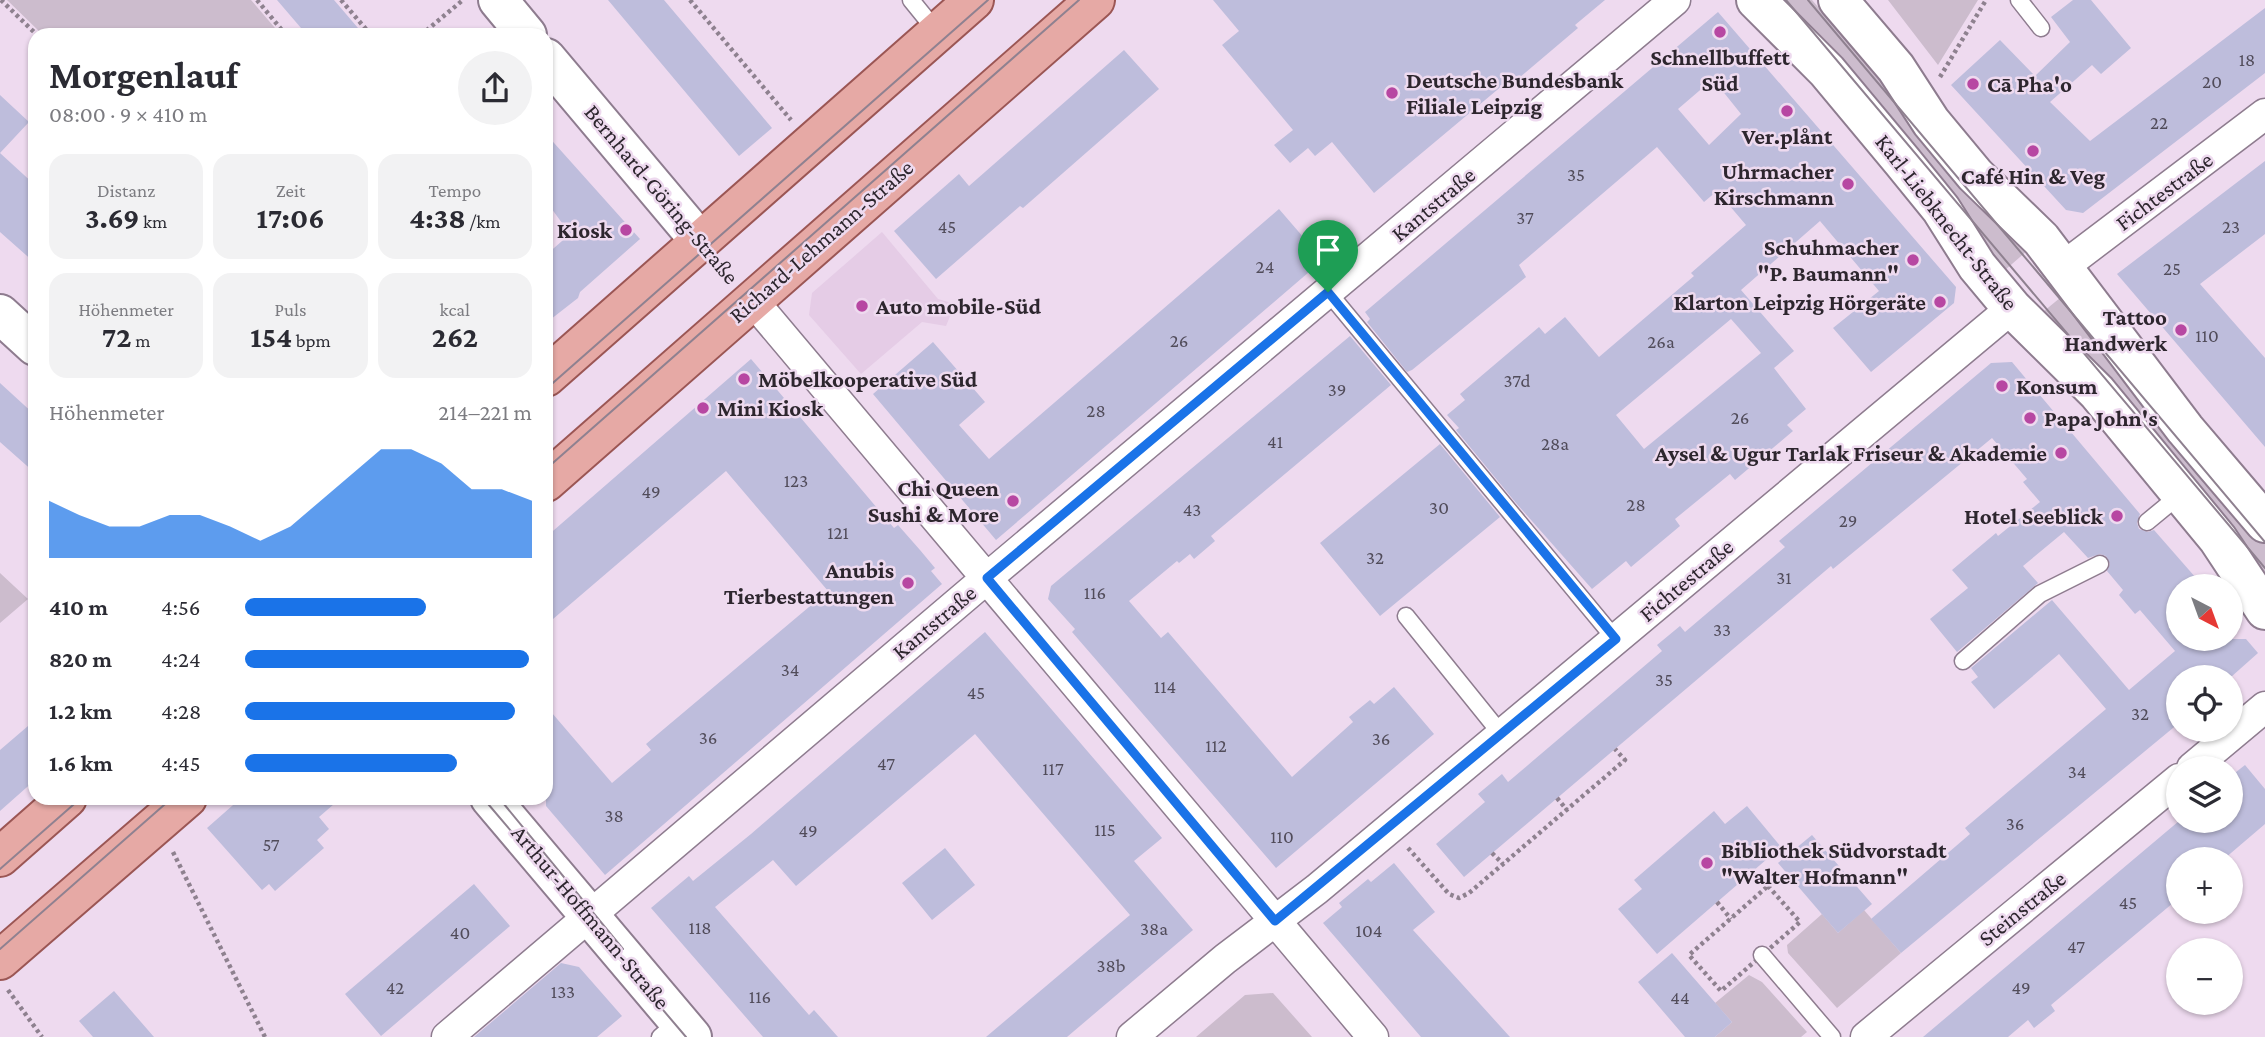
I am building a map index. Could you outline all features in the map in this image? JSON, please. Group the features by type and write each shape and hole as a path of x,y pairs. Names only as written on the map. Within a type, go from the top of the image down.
{"main road":[{"path":"498,0 521,28"},
{"path":"553,371 974,0"},
{"name":"Richard-Lehmann-Straße","path":"553,476 1095,0"},
{"name":"Karl-Liebknecht-Straße","path":"1756,0 1827,72 1902,160 1941,209 1977,266 2012,308 2097,392 2218,539 2265,610"},
{"path":"1838,0 1896,68 1950,145 1985,186 2033,230 2185,429 2265,523"},
{"name":"Bernhard-Göring-Straße","path":"553,66 700,242"},
{"path":"0,314 28,340"},
{"path":"0,857 59,805"},
{"path":"0,960 179,805"},
{"name":"Arthur-Hoffmann-Straße","path":"496,805 589,916 677,1032"}],"street":[{"name":"Kantstraße","path":"447,1037 987,578 1675,0"},
{"name":"Fichtestraße","path":"2063,267 2265,114"},
{"name":"Bernhard-Göring-Straße","path":"753,301 1373,1037"},
{"name":"Fichtestraße","path":"1132,1037 1391,827 2012,308"},
{"path":"2207,756 2265,708"},
{"name":"Steinstraße","path":"1866,1037 2166,790"}],"lane":[{"path":"911,0 937,32"},
{"path":"2019,0 2041,28"},
{"path":"1328,292 1616,639"},
{"path":"2147,522 2180,494"},
{"path":"1962,661 2040,594 2100,564"},
{"path":"1406,616 1502,735"},
{"path":"1762,955 1832,1037"}],"path":[{"path":"1,0 30,28"},
{"path":"257,0 280,28"},
{"path":"341,0 364,28"},
{"path":"429,28 463,0"},
{"path":"690,0 811,144"},
{"path":"1936,84 1986,0"},
{"path":"1391,827 1442,887 1458,898 1469,893 1625,760 1615,749"},
{"path":"1557,798 1567,810"},
{"path":"159,823 265,1037"},
{"path":"1492,853 1503,864"},
{"path":"1717,902 1731,919"},
{"path":"0,982 24,1009 43,1037"}],"shaded area":[{"path":"7,0 251,0 275,28 36,28"},
{"path":"1779,0 1812,0 1857,52 1863,47 1877,66 1871,71 1878,79 1884,74 2035,244 1997,277"},
{"path":"1888,0 1978,0 1938,65"},
{"path":"882,232 938,299 955,304 946,326 922,322 861,374 809,315 812,293"},
{"path":"2072,288 2265,536 2265,577 2032,321"},
{"path":"0,573 28,599 0,623"},
{"path":"1864,910 1901,953 1837,1008 1788,953 1787,945 1822,914 1838,933"},
{"path":"1749,975 1762,982 1807,1032 1801,1037 1715,1037 1732,1022 1715,1003"},
{"path":"1273,993 1312,1037 1196,1037 1245,995"}],"building":[{"path":"277,0 334,0 358,28 301,28"},
{"path":"608,0 664,0 772,128 739,156"},
{"name":"Deutsche Bundesbank Filiale Leipzig","path":"1213,0 1605,0 1575,25 1578,28 1506,89 1503,85 1374,193 1332,142 1315,156 1308,148 1290,163 1274,145 1293,130 1222,45 1239,31"},
{"path":"2073,0 2091,0 2131,48 2101,74 2092,65 2050,102 2090,141 2265,8 2265,73 2083,213 2066,210 1951,85 2000,40 2035,76 2070,42 2051,17"},
{"path":"1718,12 1956,287 1954,303 1871,372 1833,328 1879,291 1820,221 1741,290 1794,351 1774,368 1806,409 1787,425 1793,431 1735,480 1730,474 1675,519 1680,526 1631,567 1626,561 1592,589 1516,503 1456,430 1459,428 1447,415 1465,400 1460,394 1539,327 1545,334 1565,317 1599,357 1694,276 1691,273 1746,225 1717,191 1704,202 1657,147 1519,265 1526,277 1412,370 1407,372 1367,322 1370,319 1365,312","holes":["1713,79 1741,114 1709,145 1678,109","1731,319 1761,353 1644,449 1616,415"]},
{"path":"1124,50 1159,89 1023,208 1020,206 936,279 894,231 959,174 969,186"},
{"path":"0,95 28,123 0,153"},
{"path":"553,142 640,239 580,292 578,298 553,318 553,249 570,234 553,211"},
{"path":"0,153 28,179 28,257 0,232"},
{"path":"2265,161 2265,234 2200,284 2265,358 2265,447 2117,274"},
{"path":"1279,209 1323,260 996,540 873,394 933,342 985,402 959,425 989,459"},
{"path":"1350,336 1391,385 1211,536 1215,541 1194,559 1190,554 1179,563 1177,561 1129,601 1161,638 1168,632 1292,777 1353,722 1349,717 1370,700 1374,704 1394,687 1434,734 1276,868 1072,632 1075,629 1048,599 1051,586"},
{"path":"751,359 894,528 898,525 920,550 935,568 931,571 942,584 605,875 546,806 553,805 553,714 612,783 651,750 646,744 828,591 726,471 553,619 553,531"},
{"path":"2012,362 2140,514 2137,523 2139,529 2148,532 2154,530 2192,574 2166,574 2166,640 2140,610 2135,614 2119,595 2123,590 2107,571 2110,564 2106,556 2100,554 2088,558 2064,532 2023,566 2038,583 1957,652 1930,619 1968,588 1952,570 1996,533 1998,536 2040,502 2023,482 2027,479 1992,438 1833,569 1831,566 1464,877 1436,844 1485,802 1478,794 1502,774 1508,782 1662,651 1657,645 1680,626 1685,632 1785,547 1779,541 1991,363"},
{"path":"0,383 28,409 28,467 0,442"},
{"path":"1440,444 1500,517 1380,616 1320,543"},
{"path":"2052,600 2129,690 2175,651 2244,651 2246,639 2258,653 2243,666 2166,665 2166,734 1901,953 1871,919 1970,834 1965,828 2106,709 2059,654 1994,709 1971,682 1978,677 1971,668"},
{"path":"985,632 1162,838 1134,861 1193,930 1067,1037 986,1037 1130,915 975,734 796,886 773,860 715,907 809,1015 814,1010 838,1037 763,1037 651,908 689,876 693,881 751,834"},
{"path":"28,726 28,786 0,811 0,750"},
{"path":"2245,765 2265,789 2265,824 2238,847 2166,847 2166,909 2051,1005 2055,1011 2034,1028 2028,1020 2008,1037 1923,1037 2166,832 2243,833"},
{"path":"233,805 333,805 319,817 329,829 317,840 324,848 275,891 269,884 262,890 207,828"},
{"name":"Bibliothek Südvorstadt \"Walter Hofmann\"","path":"1747,806 1781,847 1657,954 1618,909 1642,889 1634,880 1714,811 1725,824"},
{"path":"1812,835 1872,904 1838,933 1778,863"},
{"path":"945,848 975,885 932,920 902,883"},
{"path":"1394,863 1435,912 1413,930 1510,1037 1421,1037 1323,923 1342,907 1339,903 1368,879 1371,882"},
{"path":"474,884 510,926 381,1036 345,994"},
{"path":"1672,953 1732,1022 1715,1037 1685,1037 1638,982"},
{"path":"561,963 579,967 622,1016 597,1037 474,1037"},
{"path":"114,991 154,1037 93,1037 79,1021"}],"tram line":[{"path":"553,383 988,0"},
{"path":"553,463 1079,0"},
{"path":"1786,0 2265,568"},
{"path":"1808,0 2265,542"},
{"path":"0,869 73,805"},
{"path":"0,949 164,805"},
{"path":"489,805 686,1037"},
{"path":"505,805 623,949"}],"place":[{"name":"Schnellbuffett Süd","path":"1720,32"},
{"name":"Cā Pha'o","path":"1973,84"},
{"name":"Deutsche Bundesbank Filiale Leipzig","path":"1392,93"},
{"name":"Ver.plånt","path":"1787,111"},
{"name":"Café Hin & Veg","path":"2033,151"},
{"name":"Uhrmacher Kirschmann","path":"1848,184"},
{"name":"Kiosk","path":"626,230"},
{"name":"Schuhmacher \"P. Baumann\"","path":"1913,260"},
{"name":"Klarton Leipzig Hörgeräte","path":"1940,302"},
{"name":"Auto mobile-Süd","path":"862,306"},
{"name":"Tattoo Handwerk","path":"2181,330"},
{"name":"Möbelkooperative Süd","path":"744,379"},
{"name":"Konsum","path":"2002,386"},
{"name":"Mini Kiosk","path":"703,408"},
{"name":"Papa John's","path":"2030,418"},
{"name":"Aysel & Ugur Tarlak Friseur & Akademie","path":"2061,453"},
{"name":"Chi Queen Sushi & More","path":"1013,501"},
{"name":"Hotel Seeblick","path":"2117,516"},
{"name":"Anubis Tierbestattungen","path":"908,583"},
{"name":"Bibliothek Südvorstadt \"Walter Hofmann\"","path":"1707,863"}],"route":[{"path":"1328,292 1616,639 1317,889 1275,921 987,578 1328,292"}]}
